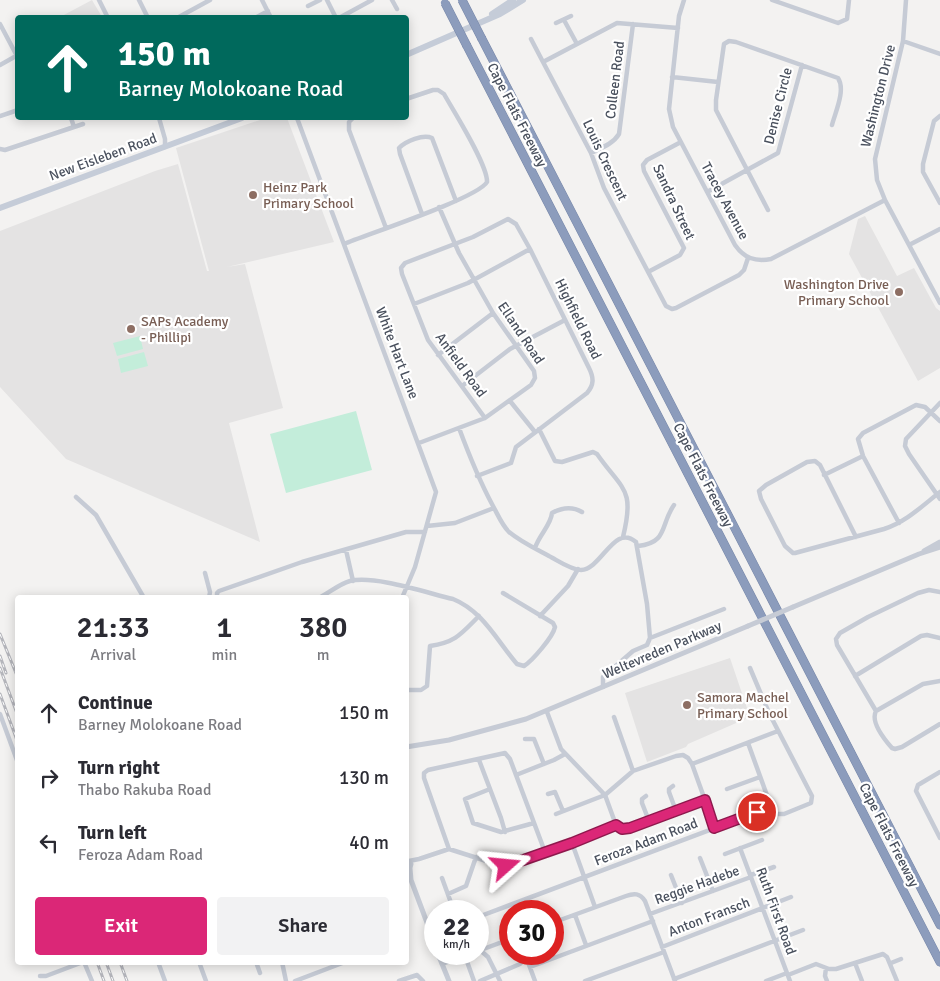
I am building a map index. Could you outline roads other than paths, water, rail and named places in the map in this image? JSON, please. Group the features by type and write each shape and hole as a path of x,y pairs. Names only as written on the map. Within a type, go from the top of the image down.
{"highway":[{"name":"Cape Flats Freeway","path":"462,0 940,924"},
{"name":"Cape Flats Freeway","path":"444,1 940,962"}],"main road":[{"path":"483,20 513,0"},
{"path":"409,54 500,14 523,0"},
{"name":"New Eisleben Road","path":"0,208 166,144 236,120"}],"street":[{"path":"99,0 106,15"},
{"path":"139,0 146,15"},
{"path":"182,15 210,0"},
{"path":"262,0 270,15"},
{"path":"308,6 320,0"},
{"path":"327,0 336,15"},
{"path":"344,15 372,0"},
{"path":"392,0 397,10"},
{"path":"772,0 838,23 847,19 849,0"},
{"name":"Washington Drive","path":"906,0 903,41 875,159 877,180 884,200 940,303"},
{"name":"Tracey Avenue","path":"683,2 678,28 669,115 681,142 735,245 748,258 765,260 779,256 884,200"},
{"path":"260,15 268,11"},
{"path":"556,24 571,16"},
{"path":"564,20 577,44"},
{"path":"543,62 617,23 678,28"},
{"name":"Colleen Road","path":"591,153 616,139 619,134 633,24"},
{"path":"0,26 15,53"},
{"name":"Louis Crescent","path":"531,39 591,153 604,188 664,304 672,309 739,275 744,270 748,258"},
{"name":"Denise Circle","path":"729,41 802,65 778,153 748,170 716,110 722,46 729,41"},
{"path":"903,41 940,54"},
{"path":"0,64 15,58"},
{"path":"802,65 835,76 841,81 840,95 832,125"},
{"path":"672,77 718,82"},
{"path":"344,244 456,201 483,187 487,182 486,173 468,136 441,91 433,90 409,98"},
{"path":"0,116 15,111"},
{"path":"940,116 934,120 923,168 940,203"},
{"path":"72,120 74,127"},
{"path":"160,120 166,144"},
{"name":"White Hart Lane","path":"298,120 436,492 415,567 403,595"},
{"path":"351,120 349,122 349,130 386,228"},
{"path":"0,149 5,150 83,124"},
{"path":"422,214 400,154 399,148 403,144 424,136 432,138 456,201"},
{"name":"Sandra Street","path":"648,272 680,255 684,248 644,171 643,165 647,160 681,142"},
{"path":"707,192 748,170 768,210"},
{"name":"Elland Road","path":"419,443 485,418 531,385 535,378 534,371 493,313 474,280 454,244 439,207"},
{"name":"Highfield Road","path":"454,244 473,237 508,219 516,224 592,374 593,383 587,393 516,447 511,463 476,474"},
{"path":"909,246 940,229"},
{"name":"Anfield Road","path":"454,244 403,265 402,274 428,340 485,418"},
{"path":"414,304 474,280 530,249"},
{"path":"438,355 493,313"},
{"path":"462,386 516,345 565,320"},
{"path":"510,401 537,430 555,460 562,462 593,452 597,454 619,481 628,500 623,538"},
{"path":"856,537 817,463 809,462 766,484 759,491 761,499 785,546 790,552 795,553 884,530 899,523 939,495 908,454 905,446 906,439 940,403"},
{"path":"899,523 863,456 858,440 863,434 916,405 922,405 940,422"},
{"path":"459,428 476,474 508,531 534,548 582,570 594,564 616,541 623,538 631,538 638,546 650,638 647,645 634,651 603,677 603,687"},
{"path":"824,475 863,456"},
{"path":"76,498 96,515 142,595"},
{"path":"638,546 652,543 659,538 669,512 674,505"},
{"path":"206,573 209,595 295,565 406,532 455,523 494,508"},
{"path":"534,548 551,521 554,511 570,508 582,512"},
{"name":"Weltevreden Parkway","path":"919,554 940,542"},
{"name":"Weltevreden Parkway","path":"409,747 449,740 490,730 547,712 919,554 940,547"},
{"path":"346,550 353,581"},
{"path":"540,616 568,586 578,569"},
{"path":"325,595 353,581 374,582 459,602 479,616 513,660 522,667 528,663 555,629 553,623 503,593"},
{"path":"876,711 837,645 837,636 868,617 918,593 929,590 940,592"},
{"path":"650,638 724,609"},
{"path":"409,690 421,690 427,686 430,646 444,644 452,640 479,616"},
{"path":"855,676 921,636 927,635 940,638"},
{"path":"748,744 771,807 776,814 784,814 806,806 812,801 812,796 778,732 750,668"},
{"path":"940,681 923,684 876,711 874,714 874,721 890,746 895,749 940,724"},
{"path":"547,712 565,754 605,795 616,825 622,829 705,800"},
{"path":"0,714 15,755"},
{"path":"614,717 633,771"},
{"path":"692,764 778,732"},
{"path":"525,740 534,739 544,764"},
{"path":"449,849 424,778 424,772 507,754 545,852"},
{"path":"516,775 565,754"},
{"path":"556,814 605,795 633,771 683,755 692,764 714,828"},
{"path":"480,760 505,832"},
{"path":"940,772 918,785 916,791 940,838"},
{"path":"727,788 760,777"},
{"path":"673,786 669,790 676,811"},
{"path":"490,789 465,799 473,823 495,831 505,832 534,823"},
{"path":"548,794 555,792 563,811"},
{"path":"646,796 642,799 642,803 649,821"},
{"name":"Feroza Adam Road","path":"489,913 771,807"},
{"path":"409,864 449,849 506,866 616,825"},
{"path":"724,854 762,840"},
{"path":"572,843 595,907"},
{"name":"Ruth First Road","path":"740,848 790,981"},
{"path":"448,894 466,886 476,857"},
{"path":"700,858 713,891"},
{"name":"Reggie Hadebe","path":"650,914 774,866"},
{"path":"409,869 424,915"},
{"path":"671,875 682,903"},
{"path":"442,878 450,900"},
{"path":"564,919 634,894 639,895 643,898 653,921 674,980 803,930"},
{"name":"Anton Fransch","path":"585,981 791,897"},
{"path":"575,915 586,945"},
{"path":"535,981 530,967 653,921"},
{"path":"766,981 813,964 836,969 883,954 888,957 897,981"},
{"path":"489,959 500,981"},
{"path":"891,963 901,959"},
{"path":"855,963 862,981"},
{"path":"40,976 46,976 75,965"},
{"path":"84,965 92,981"},
{"path":"159,965 164,981"},
{"path":"201,965 206,981"},
{"path":"257,965 260,973"},
{"path":"283,965 286,981"},
{"path":"295,981 337,965"},
{"path":"442,965 449,981"},
{"path":"470,965 474,981"},
{"path":"480,981 518,965"},
{"path":"826,968 827,981"},
{"path":"399,981 419,976 423,981"}],"railway":[{"path":"0,634 15,671"},
{"path":"0,656 6,673"},
{"path":"0,668 15,708"},
{"path":"0,694 15,735"},
{"path":"98,965 104,981"},
{"path":"107,965 113,981"},
{"path":"121,965 127,981"}],"place":[{"name":"Heinz Park Primary School","path":"253,195"},
{"name":"Washington Drive Primary School","path":"899,292"},
{"name":"SAPs Academy - Phillipi","path":"131,329"},
{"name":"Samora Machel Primary School","path":"687,705"}]}
